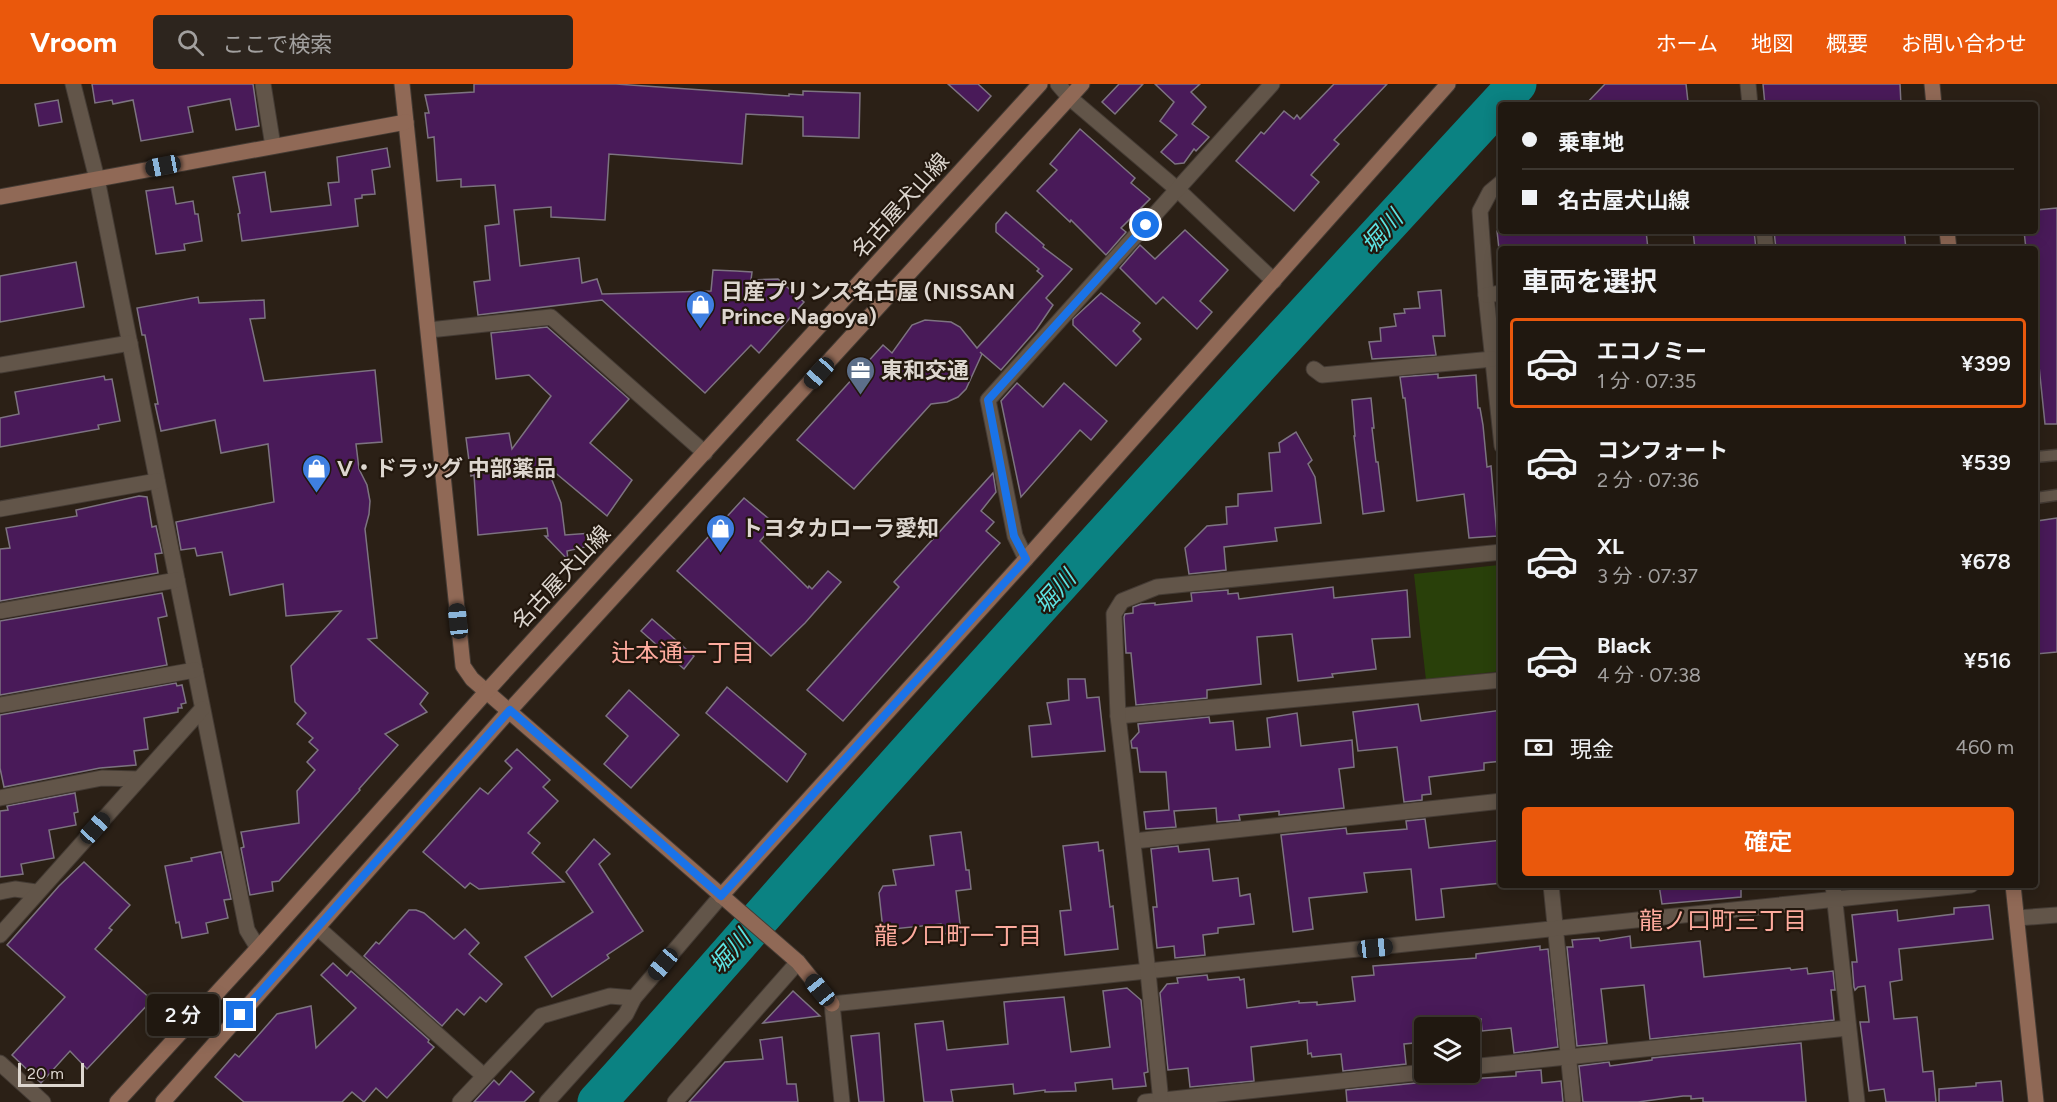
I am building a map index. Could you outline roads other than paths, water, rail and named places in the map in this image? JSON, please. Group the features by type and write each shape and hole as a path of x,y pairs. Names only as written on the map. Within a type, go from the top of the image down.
{"street":[{"path":"73,84 97,179 247,930 258,948"},
{"path":"263,84 273,146"},
{"path":"402,84 463,666 472,679 798,962 832,1004 842,1102"},
{"name":"名古屋犬山線","path":"117,1102 487,691 1040,84"},
{"path":"1058,84 1070,98 1178,190 1274,281"},
{"path":"163,1102 510,710 1082,84"},
{"path":"1026,559 1014,536 988,400 1272,84"},
{"path":"548,1102 626,1014 634,998 721,896 1026,559 1448,84"},
{"path":"1748,84 1750,102"},
{"path":"1932,84 1934,102"},
{"path":"0,197 406,122"},
{"path":"1498,185 1490,192 1480,211 1494,294 1493,359 1498,399"},
{"path":"429,330 550,317 705,453"},
{"path":"0,365 130,344"},
{"path":"1314,369 1322,375 1493,359"},
{"path":"0,509 157,481"},
{"path":"1161,1101 1119,716 1114,614 1122,601 1157,587 1498,552"},
{"path":"0,611 177,580"},
{"path":"0,705 195,670"},
{"path":"1119,716 1498,680"},
{"path":"0,935 36,892 202,709"},
{"path":"0,798 102,778 139,779"},
{"path":"1134,841 1498,801"},
{"path":"1551,888 1573,1102"},
{"path":"832,1004 1556,929 1834,892 1912,888"},
{"path":"2013,888 2036,1102"},
{"path":"0,892 15,889 36,892"},
{"path":"1834,892 1857,1102"},
{"path":"2017,918 2057,915"},
{"path":"318,928 484,1076"},
{"path":"675,1102 798,962"},
{"path":"460,1102 541,1016 610,996 634,998"},
{"path":"1480,1066 1848,1028"},
{"path":"0,1063 43,1102"},
{"path":"1145,1102 1414,1073"}],"lane":[{"path":"2038,457 2057,455"},
{"path":"2038,498 2057,495"}],"waterway":[{"name":"堀川","path":"1500,102 1517,84"},
{"name":"堀川","path":"597,1102 990,660 1498,105"}],"place":[{"name":"日産プリンス名古屋 (NISSAN Prince Nagoya)","path":"700,330"},
{"name":"東和交通","path":"860,396"},
{"name":"V・ドラッグ 中部薬品","path":"316,494"},
{"name":"トヨタカローラ愛知","path":"720,554"}],"district":[{"name":"辻本通一丁目","path":"683,653"},
{"name":"龍ノ口町三丁目","path":"1723,921"},
{"name":"龍ノ口町一丁目","path":"958,936"}]}
